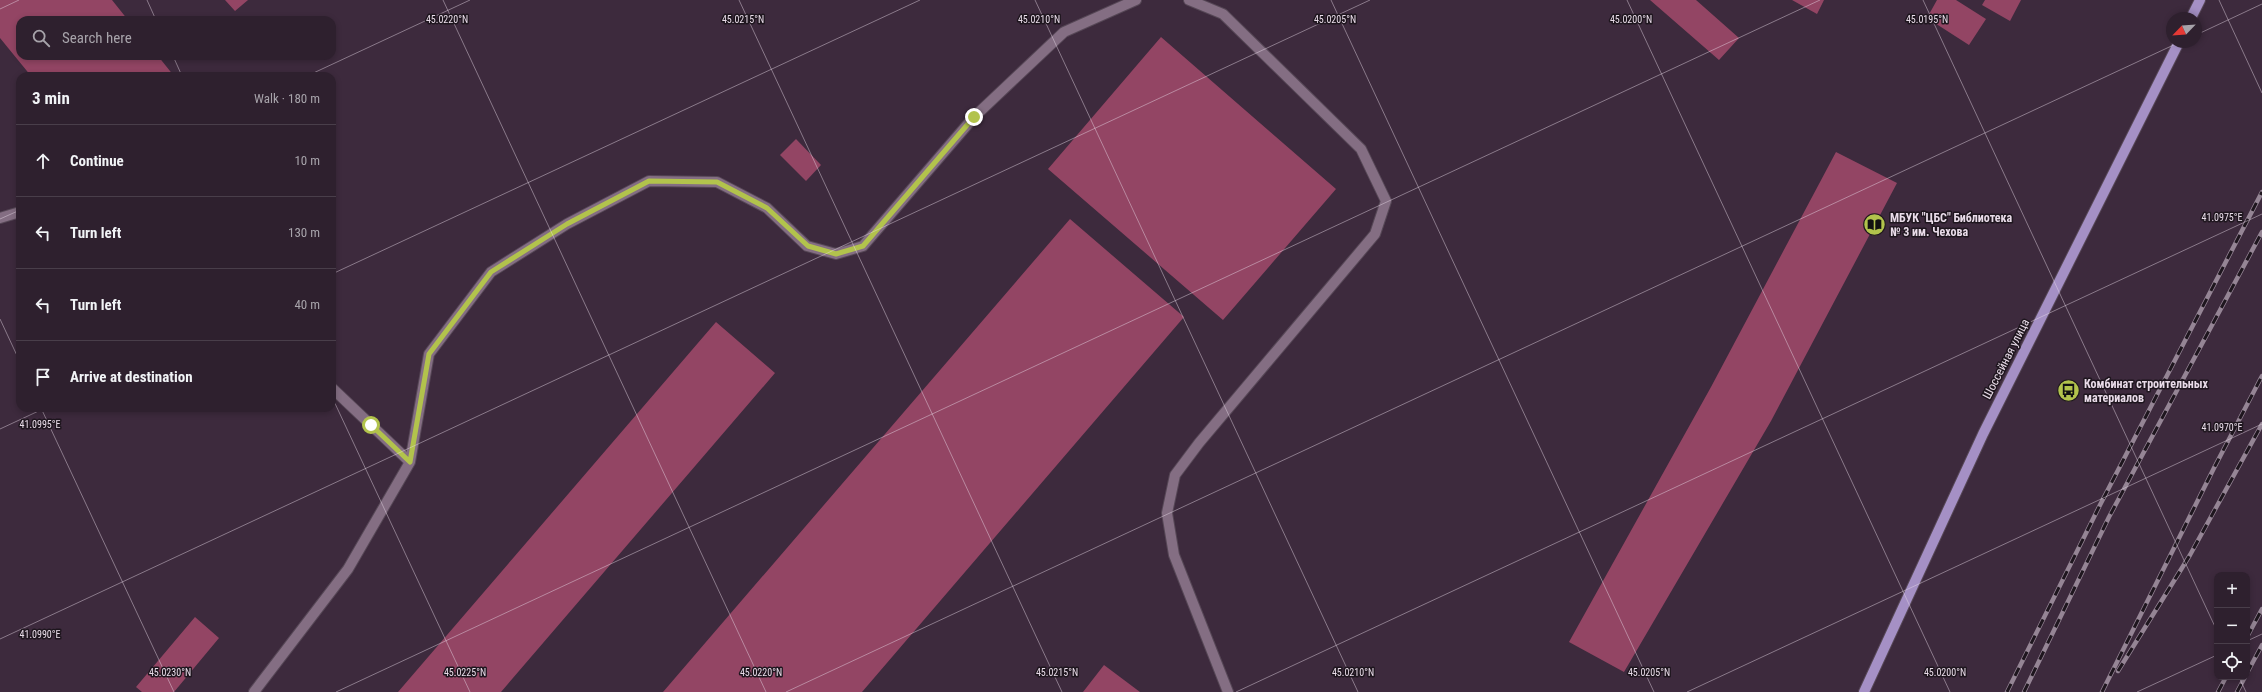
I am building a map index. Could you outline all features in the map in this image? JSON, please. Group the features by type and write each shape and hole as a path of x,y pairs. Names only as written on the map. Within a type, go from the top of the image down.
{"main road":[{"path":"2194,12 2200,0"},
{"name":"Шоссейная улица","path":"1864,692 1983,434 2176,48"}],"lane":[{"path":"254,692 348,569 410,462 429,354 491,272 567,224 649,181 717,182 767,208 808,246 836,254 863,246 974,117 1064,32 1136,0"},
{"path":"1189,0 1223,14 1361,148 1386,201 1375,234 1218,420 1175,474 1167,513 1174,556 1228,692"},
{"path":"0,218 16,213"},
{"path":"336,392 410,462"}],"building":[{"path":"0,0 112,0 125,16 16,16 16,58 0,38"},
{"path":"225,0 248,0 235,11"},
{"path":"1650,0 1696,0 1739,38 1719,60"},
{"path":"1792,0 1824,0 1817,14"},
{"path":"1937,0 1956,0 1986,19 1969,45 1927,18"},
{"path":"1985,0 2021,0 2010,21 1982,5"},
{"path":"1161,37 1336,189 1223,320 1048,169"},
{"path":"18,60 161,60 171,72 28,72"},
{"path":"796,139 821,165 806,181 780,155"},
{"path":"1836,152 1897,183 1771,421 1624,672 1569,642 1711,387"},
{"path":"1070,219 1184,317 862,692 663,692"},
{"path":"716,322 775,373 501,692 398,692"},
{"path":"195,617 219,638 174,692 142,692 136,687"},
{"path":"1104,665 1140,692 1083,692"}],"railway":[{"path":"2007,692 2100,505 2262,192"},
{"path":"2024,692 2109,517 2262,232"},
{"path":"2102,692 2214,468 2262,376"},
{"path":"2118,671 2190,555 2262,424"},
{"path":"2250,631 2262,609"},
{"path":"2250,667 2262,645"},
{"path":"2218,692 2224,680"},
{"path":"2237,692 2243,680"}],"place":[{"name":"МБУК \"ЦБС\" Библиотека № 3 им. Чехова","path":"1874,225"},
{"name":"Комбинат строительных материалов","path":"2068,391"}],"route":[{"path":"371,425 410,462 429,354 491,272 567,224 649,181 717,182 767,208 808,246 836,254 863,246 974,117"}]}
